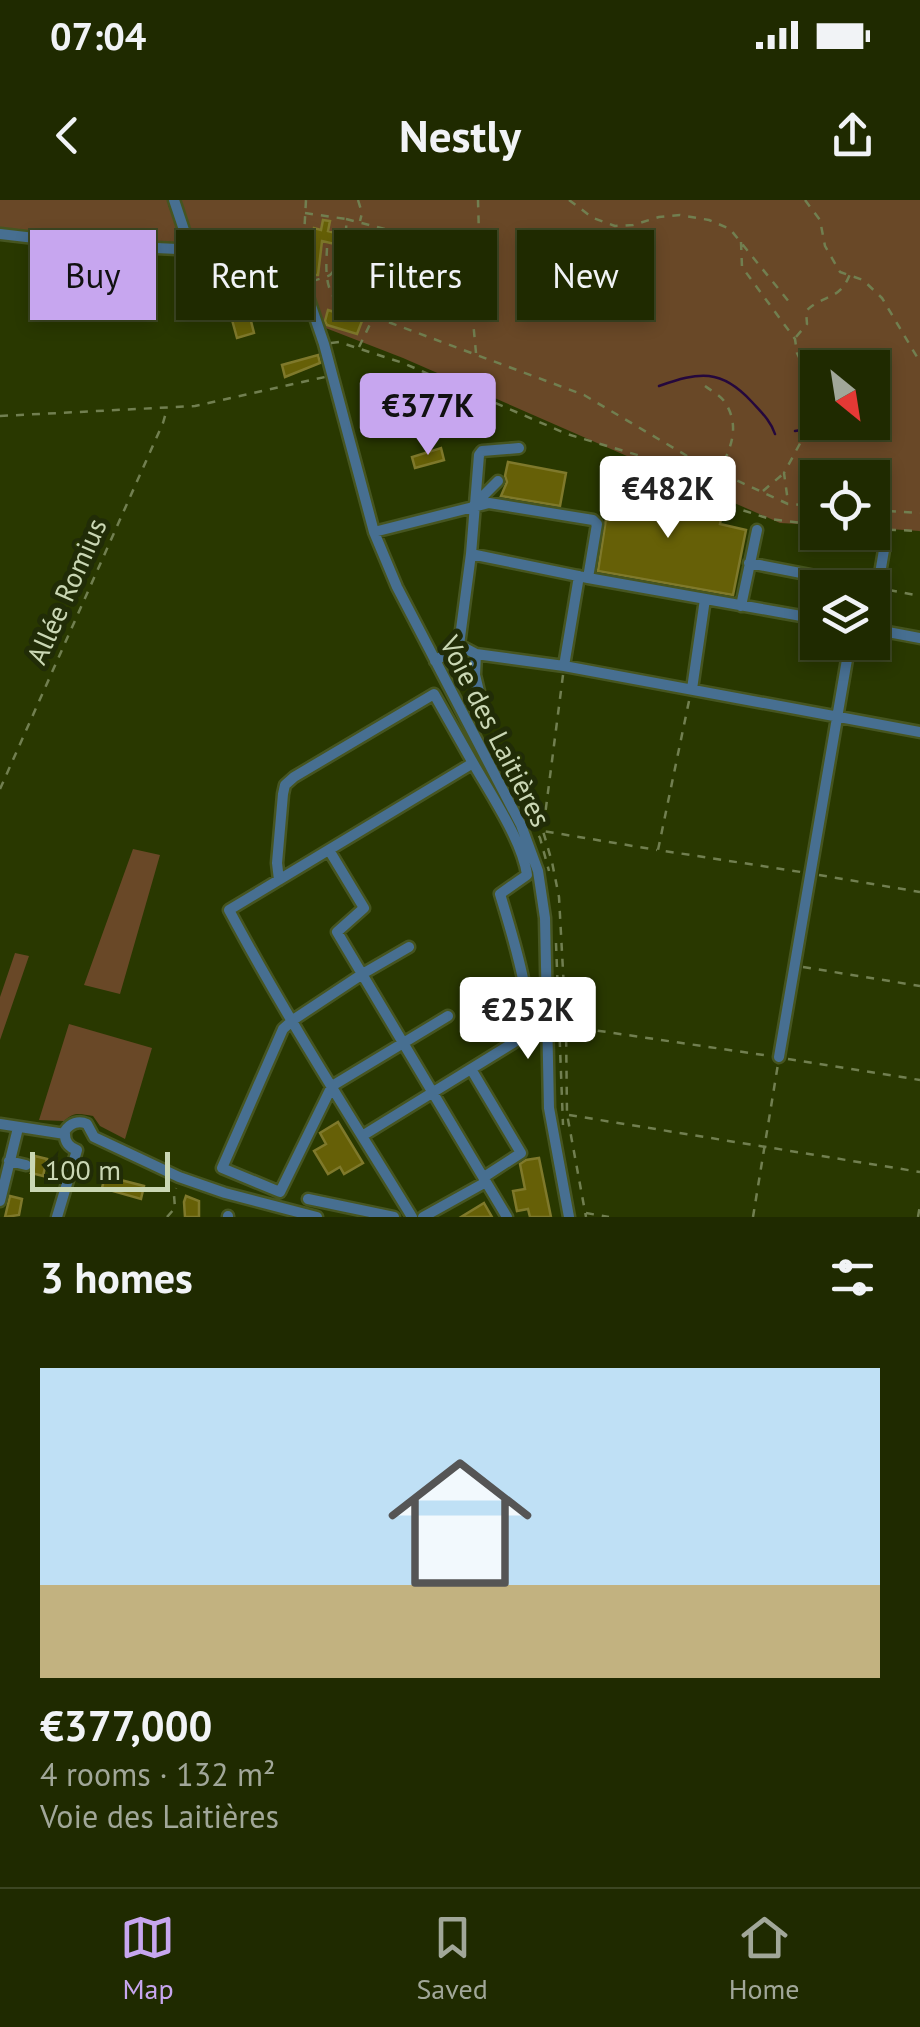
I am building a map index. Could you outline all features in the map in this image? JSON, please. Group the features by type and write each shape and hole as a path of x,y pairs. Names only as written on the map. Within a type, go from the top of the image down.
{"street":[{"path":"174,200 183,230"},
{"path":"0,234 95,245 176,248"},
{"name":"Voie des Laitières","path":"314,316 374,532 397,587 521,825 538,872 545,918 549,1108 570,1217"},
{"path":"436,662 459,645 479,455 482,451 518,448"},
{"path":"474,505 498,481"},
{"path":"374,532 489,503 593,520 597,524 564,666"},
{"path":"740,606 757,530"},
{"path":"881,570 884,550"},
{"path":"471,554 800,616"},
{"path":"749,562 800,572"},
{"path":"692,690 705,600"},
{"path":"890,632 920,638"},
{"path":"459,645 476,654 564,666 920,732"},
{"path":"476,654 474,675 483,708"},
{"path":"779,1058 847,660"},
{"path":"279,880 277,864 285,785 434,694 508,825 526,866 527,876 500,894 524,977 528,1024 526,1032 514,1043 362,1136"},
{"path":"412,1217 229,910 473,763"},
{"path":"329,850 364,908 338,932 507,1217"},
{"path":"409,947 283,1029 222,1168 280,1192 332,1086 448,1016"},
{"path":"423,1217 521,1154 471,1069"},
{"path":"94,1137 87,1149 78,1150 68,1145 65,1134 70,1125 82,1122 90,1127 94,1137 179,1177 317,1217"},
{"path":"0,1124 65,1134"},
{"path":"0,1201 6,1159 18,1128"},
{"path":"58,1217 78,1150"},
{"path":"6,1159 26,1165"},
{"path":"308,1199 394,1217"}],"path":[{"path":"305,230 306,200"},
{"path":"358,200 362,214 359,222"},
{"path":"478,200 479,230"},
{"path":"570,200 593,218 614,226 680,215 709,220 730,229 790,303"},
{"path":"805,200 820,220 828,252 840,272 863,280 882,298 920,362"},
{"path":"305,213 389,230"},
{"path":"314,281 334,271 348,227 346,219"},
{"path":"741,242 742,267 796,338 809,390 810,425 784,473 762,492"},
{"path":"327,248 327,276 334,299"},
{"path":"796,338 807,324 806,311 814,302 833,298 846,287 851,274"},
{"path":"358,348 372,320"},
{"path":"384,320 584,395 699,463 788,504 800,505"},
{"path":"473,320 476,354"},
{"path":"324,344 339,342 403,362 567,434 644,458 717,502 800,522"},
{"path":"0,416 195,406 332,376"},
{"path":"704,386 724,400 732,424 732,446 718,472"},
{"name":"Allée Romius","path":"0,789 167,409"},
{"path":"784,473 788,504"},
{"path":"890,511 920,513"},
{"path":"890,530 920,531"},
{"path":"890,590 920,596"},
{"path":"564,666 543,831 920,892"},
{"path":"658,850 692,690"},
{"path":"794,966 920,986"},
{"path":"566,1026 920,1080"},
{"path":"753,1217 779,1058"},
{"path":"568,1114 920,1172"},
{"path":"167,1217 174,1208 179,1177"},
{"path":"918,1217 920,1204"},
{"path":"584,1213 609,1217"}],"shaded area":[{"path":"0,200 169,200 178,230 176,243 172,245 156,245 156,230 30,233 0,229"},
{"path":"179,200 920,200 920,531 890,529 890,460 800,460 800,524 780,523 403,358 323,327 314,303 314,230 191,230"},
{"path":"133,849 160,855 120,994 84,985"},
{"path":"15,953 29,956 0,1040 0,997"},
{"path":"69,1024 152,1048 125,1139 100,1126 93,1116 78,1114 64,1121 39,1120"}],"building":[{"path":"323,220 330,221 328,231 334,233 334,244 322,241 318,275 314,275 314,228 321,230"},
{"path":"328,310 334,312 334,320 362,321 357,334 325,321"},
{"path":"232,320 251,320 254,333 237,338"},
{"path":"318,355 320,363 285,377 282,365"},
{"path":"441,448 444,460 415,468 412,457"},
{"path":"508,462 566,473 560,506 501,496 507,482"},
{"path":"613,473 642,478 639,492 685,503 684,509 710,514 721,519 720,524 746,530 733,595 598,571"},
{"path":"338,1122 363,1163 344,1174 340,1167 328,1174 314,1151 326,1144 320,1133"},
{"path":"35,1156 47,1159 43,1176 31,1173"},
{"path":"539,1158 551,1217 530,1217 528,1209 517,1211 513,1191 525,1189 520,1164"},
{"path":"105,1176 144,1186 141,1199 102,1188"},
{"path":"10,1196 22,1199 19,1215 5,1217"},
{"path":"186,1196 199,1201 199,1217 185,1217"},
{"path":"484,1203 492,1217 461,1217"}],"waterway":[{"path":"659,386 698,376 719,378 741,391 775,434"},
{"path":"795,431 800,430"}]}
